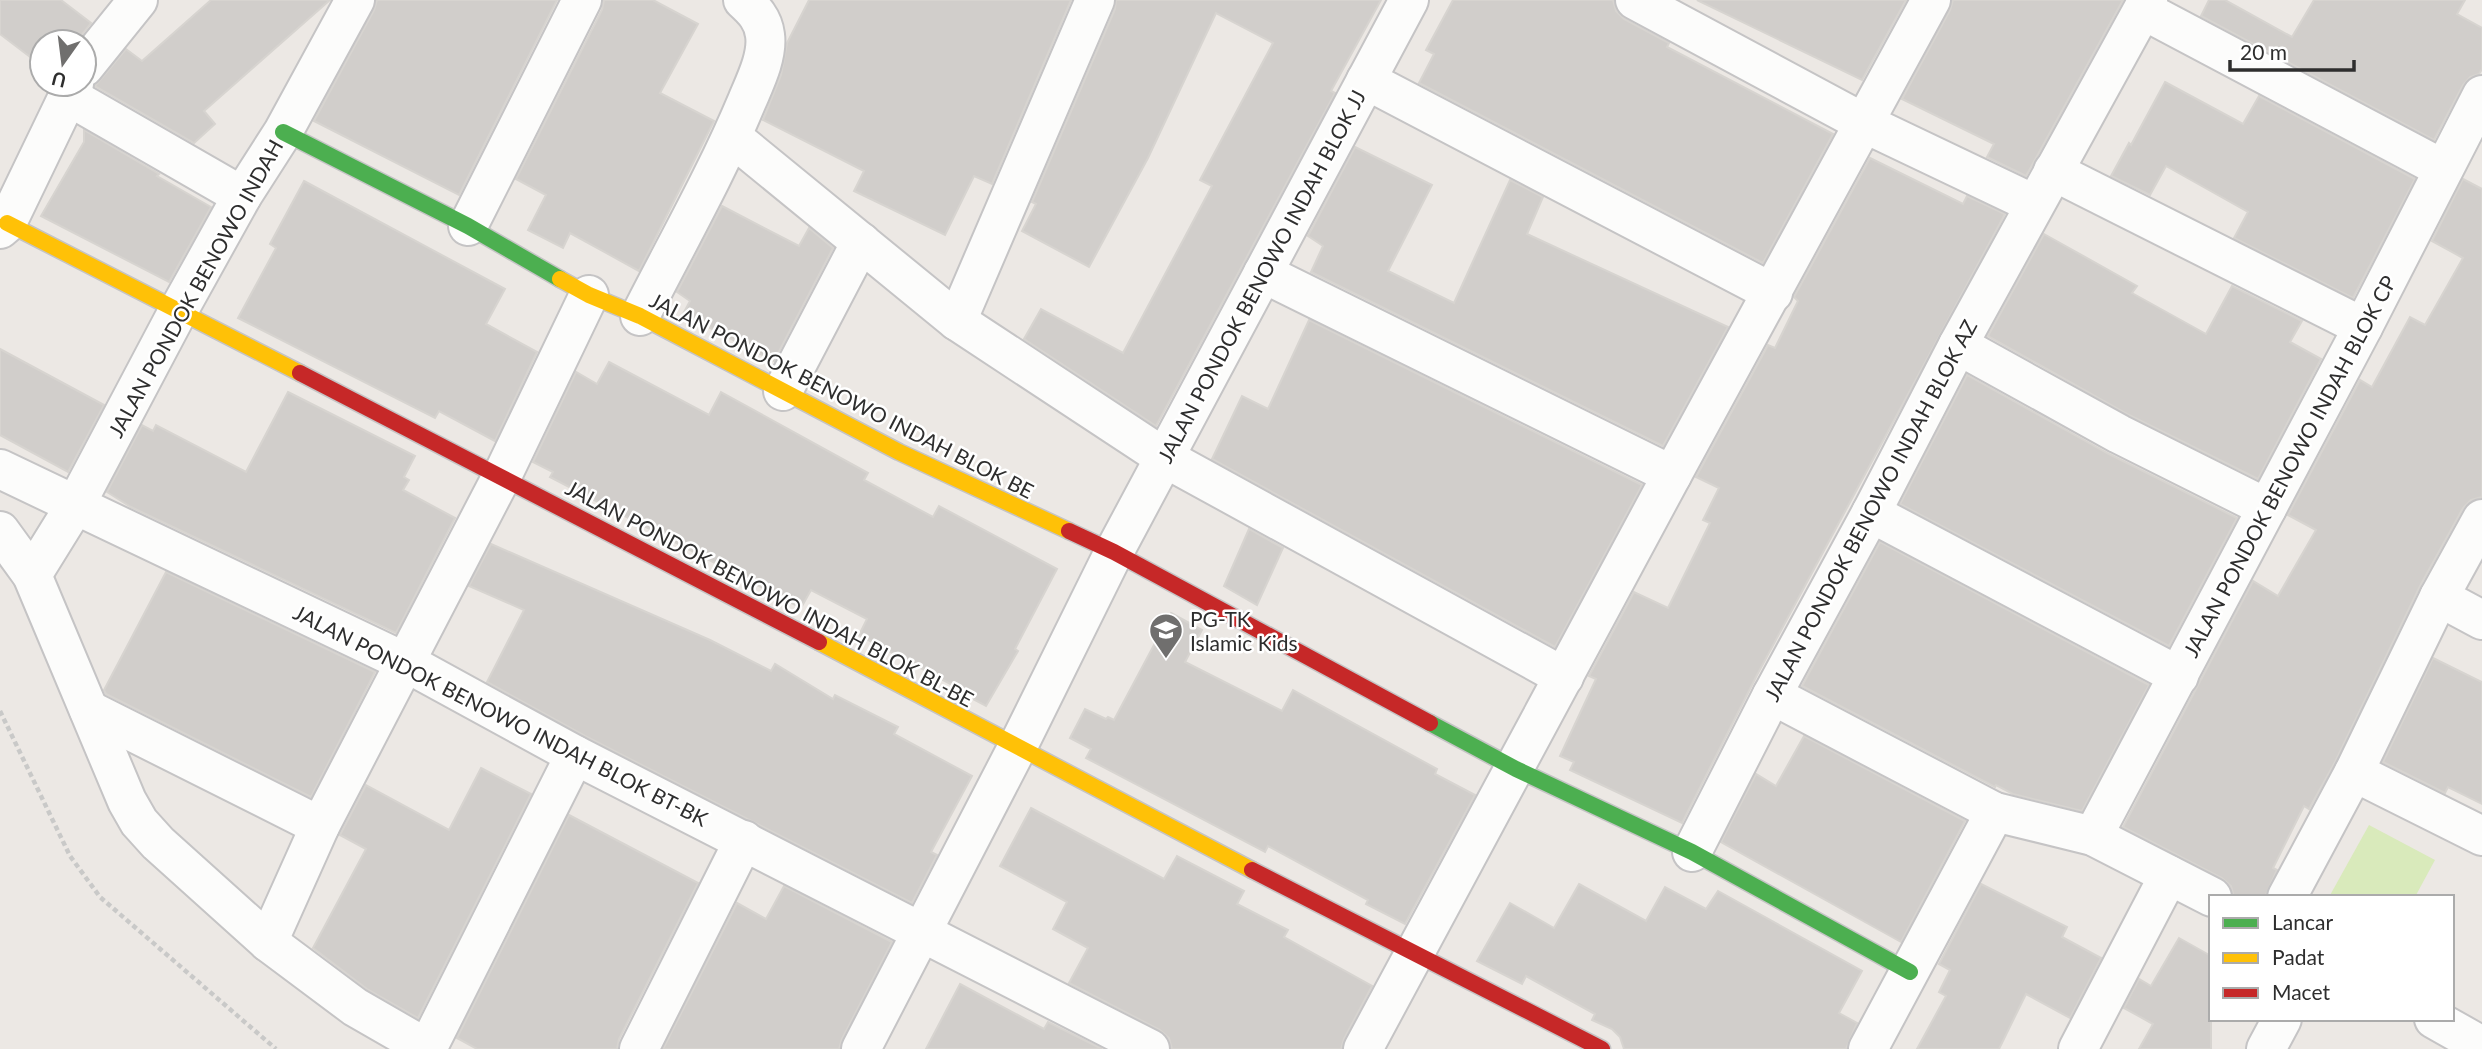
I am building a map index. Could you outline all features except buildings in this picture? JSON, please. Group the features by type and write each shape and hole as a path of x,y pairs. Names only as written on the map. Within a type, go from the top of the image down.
{"street":[{"name":"JALAN PONDOK BENOWO INDAH","path":"32,575 76,504 177,313 243,196 283,132 355,0"},
{"path":"468,226 582,0"},
{"path":"640,316 732,137 754,84 765,50 765,36 757,13 743,0"},
{"path":"957,321 1095,0"},
{"name":"JALAN PONDOK BENOWO INDAH BLOK JJ","path":"861,1049 1018,746 1114,552 1409,0"},
{"path":"1635,0 1864,123 2034,204"},
{"path":"1363,1049 1931,0"},
{"path":"98,48 128,3"},
{"path":"2146,5 2443,169"},
{"name":"JALAN PONDOK BENOWO INDAH BLOK AZ","path":"1692,852 1958,345 2146,5"},
{"path":"1366,80 1773,293"},
{"name":"JALAN PONDOK BENOWO INDAH BLOK CP","path":"2093,836 2363,327 2482,95"},
{"path":"4,226 67,98"},
{"path":"98,98 243,196"},
{"name":"JALAN PONDOK BENOWO INDAH BLOK BE","path":"283,132 468,226 589,295 640,316 899,452 1114,552 1516,768 1692,852 1910,972"},
{"path":"732,137 957,321 1165,458 1564,677"},
{"path":"2053,172 2363,327"},
{"name":"JALAN PONDOK BENOWO INDAH BLOK BL-BE","path":"4,226 502,476 1415,956 1602,1049"},
{"path":"783,391 861,243"},
{"path":"1263,273 1672,474"},
{"path":"268,942 320,826 502,476 589,295"},
{"path":"1958,345 2119,435 2267,508"},
{"name":"JALAN PONDOK BENOWO INDAH BLOK BT-BK","path":"0,469 407,663 575,755 1150,1049"},
{"path":"1871,513 2179,676"},
{"path":"2288,895 2354,772 2439,597 2482,519"},
{"path":"0,531 32,575 127,801 139,822 182,866 268,942 355,1007 428,1049 575,755"},
{"path":"2439,597 2482,620"},
{"path":"1772,695 1995,812 2093,836 2209,895"},
{"path":"89,710 320,826"},
{"path":"2354,772 2482,836"},
{"path":"1868,1049 1995,812"},
{"path":"639,1049 744,840"},
{"path":"2078,1049 2169,875"},
{"path":"2266,1049 2281,1021"},
{"path":"2438,1021 2482,1046"}],"path":[{"path":"0,711 70,856 100,897 276,1049"}],"green space":[{"path":"2369,825 2435,860 2416,895 2330,895"}],"traffic: fast":[{"path":"283,132 468,226 560,279"},
{"path":"1430,723 1516,769 1692,852 1910,972"}],"traffic: slow":[{"path":"7,223 300,373"},
{"path":"560,279 589,295 640,316 899,452 1069,531"},
{"path":"819,642 1252,870"}],"traffic: jam":[{"path":"300,373 819,642"},
{"path":"1069,531 1114,552 1430,723"},
{"path":"1252,870 1602,1049"}],"place":[{"name":"PG-TK Islamic Kids","path":"1166,660"}]}
